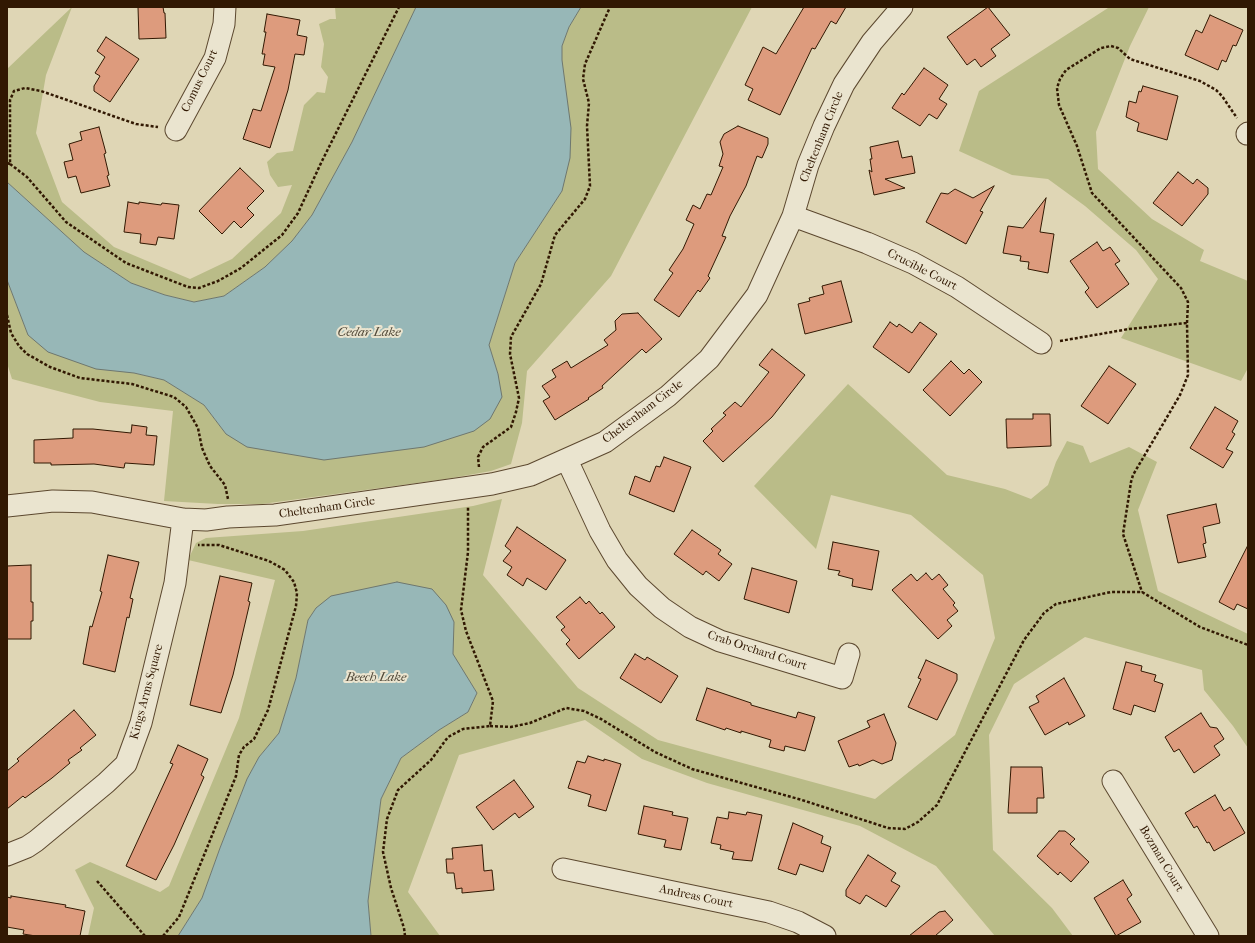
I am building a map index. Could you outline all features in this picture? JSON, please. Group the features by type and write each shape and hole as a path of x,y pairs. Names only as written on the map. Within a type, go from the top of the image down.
{"street":[{"name":"Comus Court","path":"176,130 215,58 224,24 225,7"},
{"name":"Cheltenham Circle","path":"7,506 53,501 92,502 183,519 206,520 228,517 275,516 531,476 605,442 668,396 709,359 757,295 793,216 808,166 824,126 844,84 872,42 902,7"},
{"name":"Crucible Court","path":"793,216 867,243 913,263 957,287 1041,344"},
{"name":"Crab Orchard Court","path":"568,460 600,531 617,560 638,586 662,608 690,627 720,641 842,678 849,654"},
{"name":"Kings Arms Square","path":"7,855 27,847 106,783 126,764 141,723 174,583 183,519"},
{"name":"Bozman Court","path":"1114,781 1208,936"},
{"name":"Andreas Court","path":"563,869 769,912 798,922 825,936"}],"path":[{"path":"176,130 136,124 41,91 25,88 14,91 10,100 9,163 27,177 66,222 126,263 188,287 199,288 218,281 241,268 282,235 298,213 399,7"},
{"path":"490,726 493,701 466,631 461,610 468,552 466,510 479,467 478,457 484,447 511,427 516,412 519,398 510,354 511,337 541,284 556,235 585,199 590,186 587,126 589,103 584,79 585,64 610,7"},
{"path":"1142,592 1123,534 1131,482 1133,475 1180,395 1188,375 1188,302 1181,288 1092,193 1077,146 1059,105 1057,88 1060,79 1066,70 1101,48 1110,46 1118,48 1130,59 1200,81 1216,90 1222,96 1247,134"},
{"path":"7,315 11,333 19,346 27,354 50,367 80,378 132,384 153,389 174,397 186,407 198,428 202,448 210,466 225,485 228,500 228,517"},
{"path":"1041,344 1083,339 1129,329 1187,322"},
{"path":"163,936 179,917 236,776 239,755 244,747 254,739 268,710 296,606 297,593 294,582 285,570 269,561 219,545 200,544 178,552"},
{"path":"405,936 404,928 391,888 383,852 387,819 398,790 431,760 448,737 463,729 490,726 510,727 530,723 566,708 584,711 601,718 655,752 692,769 802,800 888,828 905,829 918,822 937,805 1024,640 1044,613 1056,604 1111,592 1142,592 1200,627 1248,645"},
{"path":"97,881 145,936"}],"green space":[{"path":"72,7 46,75 36,133 62,202 114,247 190,279 232,259 281,213 292,185 278,187 270,175 267,162 277,153 293,151 304,105 317,92 325,93 328,77 321,67 324,44 319,24 330,19 336,19 335,7 416,7 352,142 312,215 292,241 265,267 224,296 194,302 165,295 131,283 84,252 7,182 7,69"},
{"path":"581,7 752,7 611,276 527,371 522,423 511,464 491,471 446,479 262,504 218,504 164,501 173,411 100,402 12,379 7,363 7,280 28,335 134,373 164,380 204,405 226,434 498,374 489,345 515,263 562,191 562,46 569,27"},
{"path":"1149,7 1130,46 1096,132 1098,169 1152,219 1204,250 1200,261 1248,281 1248,368 1241,381 1121,338 1158,279 1136,250 1085,206 1048,179 1012,175 959,151 979,91 1108,8"},
{"path":"848,384 947,475 1005,489 1031,499 1048,485 1056,462 1067,441 1083,446 1090,463 1129,447 1157,462 1138,510 1158,591 1248,634 1248,748 1233,726 1204,690 1202,670 1085,637 1014,684 989,735 993,850 1052,908 1073,936 995,936 936,866 860,826 707,783 642,759 585,720 459,755 408,892 440,936 371,936 368,901 381,799 401,758 439,730 468,712 477,693 452,654 454,622 397,582 367,590 316,608 308,620 296,678 279,733 259,757 247,779 202,898 178,936 88,936 94,908 75,870 90,862 160,892 169,886 239,718 275,580 188,560 196,543 206,538 303,531 473,506 502,499 483,575 578,688 658,740 875,799 955,735 995,638 983,575 911,515 831,495 816,549 754,486"}],"water":[{"name":"Cedar Lake","path":"416,7 581,7 569,27 562,46 562,60 571,128 570,158 562,191 515,263 489,345 498,374 502,397 490,419 474,431 424,447 324,460 247,447 226,434 204,405 164,380 134,373 96,369 48,352 28,335 7,280 7,182 84,252 131,283 165,295 194,302 224,296 265,267 292,241 312,215 352,142"},
{"name":"Beech Lake","path":"397,582 432,589 446,605 454,622 453,654 477,693 468,712 439,730 401,758 381,799 368,901 371,936 178,936 202,898 247,779 259,757 279,733 296,678 308,620 316,608 331,596"}],"building":[{"path":"138,7 163,7 165,13 166,38 139,39"},
{"path":"804,7 846,7 836,24 831,21 815,49 812,48 780,115 748,100 753,89 745,85 763,47 776,54"},
{"path":"988,7 1010,35 991,49 996,56 981,67 975,59 967,65 947,37"},
{"path":"267,14 300,20 297,35 307,37 304,55 295,54 288,90 270,148 243,139 253,109 261,111 275,67 263,65 265,54 262,54 266,32 264,32"},
{"path":"1210,15 1243,30 1236,46 1233,45 1226,62 1222,60 1218,70 1185,55 1196,30 1202,33"},
{"path":"106,37 139,59 110,102 94,91 94,86 100,76 95,73 105,57 97,51"},
{"path":"924,68 948,85 939,99 947,104 937,119 929,114 920,126 892,108 902,93 904,95"},
{"path":"1143,86 1178,96 1167,140 1137,131 1139,123 1126,117 1129,101 1136,103 1139,91 1141,92"},
{"path":"738,126 768,138 768,144 762,158 757,156 746,186 730,216 722,236 726,237 708,276 710,278 700,292 698,290 679,317 654,300 673,273 669,270 683,249 694,224 686,220 693,205 700,209 707,194 711,195 723,167 719,166 723,154 720,142 724,134"},
{"path":"99,127 106,153 104,154 110,186 81,193 76,176 68,178 64,162 73,160 69,144 82,140 80,132"},
{"path":"898,141 902,158 912,156 915,173 885,179 905,188 874,195 869,170 872,172 870,147"},
{"path":"240,168 264,191 247,208 254,215 241,228 234,221 222,234 199,211"},
{"path":"1178,172 1193,184 1197,179 1208,188 1208,194 1182,226 1153,203"},
{"path":"994,186 980,211 983,212 966,244 926,222 941,193 948,194 955,189 973,198"},
{"path":"1046,198 1040,232 1054,234 1048,273 1028,269 1029,262 1020,261 1021,256 1003,253 1008,226 1023,228"},
{"path":"128,202 139,204 139,202 161,205 162,203 179,205 174,239 158,237 156,245 140,243 141,234 124,232"},
{"path":"1097,242 1103,251 1110,247 1120,261 1115,264 1129,284 1097,308 1085,292 1089,288 1070,261"},
{"path":"841,281 852,322 805,334 798,304 810,301 809,298 824,294 822,286"},
{"path":"638,313 662,339 646,353 642,349 602,386 603,388 588,398 589,399 555,420 543,401 550,397 542,386 556,377 552,370 567,361 571,368 608,345 604,340 616,330 615,321 622,314"},
{"path":"890,322 897,327 899,324 912,333 920,322 937,334 909,373 873,347"},
{"path":"772,349 805,375 772,417 723,462 703,441 713,431 711,429 726,415 723,413 735,402 741,407 769,372 759,365"},
{"path":"951,361 964,374 969,369 982,382 950,416 923,390"},
{"path":"1109,366 1136,384 1108,424 1081,406"},
{"path":"1215,407 1238,421 1232,432 1235,434 1226,449 1233,452 1223,468 1190,448"},
{"path":"1033,414 1050,414 1051,446 1007,448 1006,419 1033,419"},
{"path":"132,425 147,427 146,435 157,436 154,465 125,463 124,468 94,464 51,465 51,463 34,463 34,440 73,438 73,429 93,429 131,433"},
{"path":"664,457 691,467 674,512 629,494 635,476 650,482 656,466 660,467"},
{"path":"1216,504 1220,523 1203,527 1206,543 1203,544 1206,557 1178,563 1167,515"},
{"path":"517,527 566,560 546,590 527,578 523,586 507,575 512,567 503,561 511,551 505,546"},
{"path":"692,530 721,550 718,554 732,564 719,581 706,571 703,575 674,554"},
{"path":"833,542 879,551 872,590 852,586 853,579 838,575 840,571 828,569"},
{"path":"1248,545 1248,609 1237,604 1234,610 1219,602"},
{"path":"108,555 139,562 130,598 133,599 129,618 127,617 115,672 83,664 90,626 92,627 102,592 100,591"},
{"path":"31,565 31,602 33,602 33,621 31,621 31,639 7,639 7,566"},
{"path":"752,568 797,581 789,613 744,599"},
{"path":"926,573 932,580 939,574 948,585 943,589 955,603 953,605 958,611 947,620 952,626 938,639 892,590 911,574 917,581"},
{"path":"220,576 252,583 248,601 250,602 233,675 221,713 190,705"},
{"path":"580,597 586,604 589,601 600,614 602,612 615,627 579,659 566,644 570,640 561,630 565,627 556,617"},
{"path":"635,654 645,660 647,657 678,676 661,703 620,678"},
{"path":"926,660 957,674 957,680 937,720 908,707 921,679 918,678"},
{"path":"1126,662 1142,666 1141,671 1156,675 1154,681 1163,684 1155,712 1134,705 1131,715 1113,709"},
{"path":"1064,678 1085,716 1069,725 1068,722 1045,735 1029,707 1039,702 1036,696"},
{"path":"707,688 751,703 751,705 796,718 798,712 815,717 805,751 785,746 784,751 769,747 771,740 741,731 741,733 726,728 725,730 696,720"},
{"path":"74,710 96,735 80,748 82,750 68,760 70,763 52,778 25,798 23,796 7,809 7,771 19,761 17,759"},
{"path":"1201,713 1210,727 1217,728 1224,739 1214,746 1220,755 1194,773 1179,749 1174,752 1165,737"},
{"path":"884,714 896,743 892,760 882,764 873,760 859,766 858,764 849,767 838,741 870,727 867,721"},
{"path":"178,745 208,759 201,775 204,777 174,845 156,880 126,866 173,764 170,763"},
{"path":"588,756 621,764 606,811 588,806 591,795 568,788 577,761 585,763"},
{"path":"1011,767 1042,767 1044,798 1037,798 1037,813 1008,813"},
{"path":"514,780 534,807 519,818 515,813 493,830 476,807"},
{"path":"1215,795 1224,811 1230,807 1245,833 1214,851 1209,842 1207,843 1197,826 1194,828 1185,813"},
{"path":"644,806 673,812 672,815 688,818 681,850 664,847 666,840 638,834"},
{"path":"729,812 746,815 747,812 762,815 752,861 732,859 734,852 720,849 721,845 711,843 717,817 728,819"},
{"path":"793,823 823,836 821,843 831,847 823,872 800,864 796,875 778,869"},
{"path":"1059,831 1065,831 1075,839 1070,844 1089,862 1071,882 1060,872 1058,875 1037,856"},
{"path":"482,845 484,871 492,870 494,890 462,893 462,888 456,889 454,873 447,873 446,859 453,859 452,848"},
{"path":"868,855 896,873 891,881 900,886 886,907 866,895 860,904 846,896 846,890"},
{"path":"1123,880 1132,895 1127,899 1141,922 1116,936 1094,898"},
{"path":"11,896 66,905 65,907 85,911 80,936 36,936 23,934 24,930 7,927 7,897 11,898"},
{"path":"945,911 953,920 935,936 909,936 939,912"}]}
